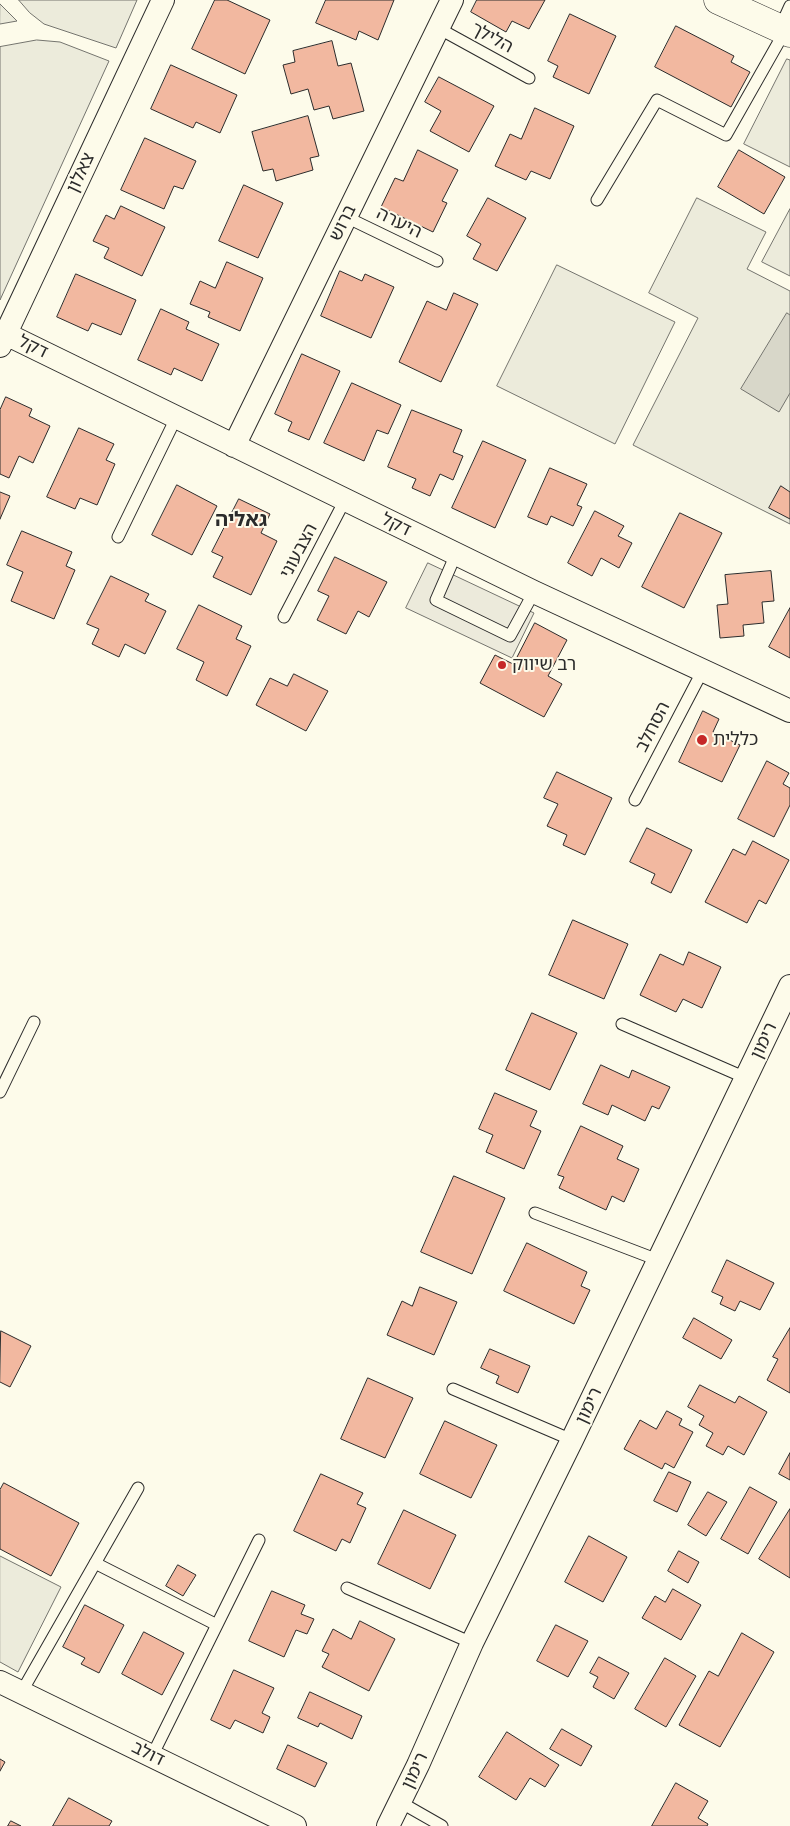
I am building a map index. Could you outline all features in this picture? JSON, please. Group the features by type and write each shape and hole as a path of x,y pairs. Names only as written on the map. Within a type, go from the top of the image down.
{"street":[{"name":"צאלון","path":"3,340 163,0"},
{"name":"ברוש","path":"234,446 452,0"},
{"path":"718,0 786,25"},
{"name":"דקל","path":"3,340 176,418 534,592 790,711"},
{"name":"רימון","path":"388,1826 472,1643 572,1440 790,986"},
{"name":"דולב","path":"0,1682 295,1826"}],"lane":[{"path":"597,200 657,100 726,135 786,25"},
{"name":"הלילך","path":"438,28 529,78"},
{"name":"היערה","path":"346,217 437,262"},
{"path":"118,537 176,418"},
{"name":"הצבעוני","path":"284,617 345,500"},
{"path":"456,554 436,600 510,636 534,592"},
{"name":"הסחלב","path":"635,800 703,670"},
{"path":"0,1092 34,1022"},
{"path":"622,1024 746,1078"},
{"path":"535,1213 658,1260"},
{"path":"453,1389 572,1440"},
{"path":"21,1692 138,1488"},
{"path":"152,1756 259,1540"},
{"path":"95,1563 217,1625"},
{"path":"347,1588 472,1643"},
{"path":"400,1802 442,1826"}],"shaded area":[{"path":"19,0 137,0 116,48 44,24 30,13"},
{"path":"0,4 17,21 0,24"},
{"path":"37,40 60,42 109,61 0,300 0,47"},
{"path":"787,59 790,60 790,167 744,144"},
{"path":"697,198 766,232 747,269 790,291 790,524 633,445 698,318 649,293"},
{"path":"790,209 790,276 762,262"},
{"path":"557,265 675,322 615,444 497,386"},
{"path":"787,313 790,315 790,393 779,412 741,389"},
{"path":"428,563 534,613 512,658 406,608"},
{"path":"0,1556 61,1587 18,1672 0,1662"}],"building":[{"path":"215,0 227,0 270,20 245,74 192,49"},
{"path":"326,0 394,0 378,40 359,31 356,40 316,23"},
{"path":"477,0 545,0 529,29 512,21 506,32 471,12"},
{"path":"570,14 616,36 589,94 553,77 558,66 548,61"},
{"path":"676,26 734,56 731,62 750,72 731,107 655,67"},
{"path":"332,41 338,66 351,63 364,111 333,119 329,106 314,110 308,89 291,94 283,65 295,62 293,51"},
{"path":"171,65 237,95 220,133 196,122 193,128 151,109"},
{"path":"439,77 494,106 469,152 430,131 441,111 425,102"},
{"path":"535,108 574,126 550,179 531,171 526,180 495,166 510,134 521,139"},
{"path":"308,116 319,156 310,158 313,170 276,181 273,169 263,171 252,132"},
{"path":"145,138 196,161 183,189 174,186 164,209 121,190"},
{"path":"418,150 458,170 442,201 447,203 433,232 381,207 395,178 403,181"},
{"path":"739,150 785,177 764,214 718,187"},
{"path":"244,185 283,203 258,258 219,241"},
{"path":"488,198 526,218 497,271 473,259 481,244 467,236"},
{"path":"121,206 165,227 142,276 104,258 109,248 93,241 106,215 114,219"},
{"path":"227,262 263,278 240,331 208,317 210,312 190,304 200,281 215,288"},
{"path":"340,271 362,281 365,274 394,287 371,338 321,316"},
{"path":"76,274 136,300 121,335 92,323 88,331 57,317"},
{"path":"454,293 478,304 441,382 399,362 427,301 446,310"},
{"path":"161,309 189,322 186,329 219,344 202,381 174,368 171,375 138,360"},
{"path":"302,354 340,371 309,440 288,431 292,422 275,414"},
{"path":"352,383 401,405 388,434 377,430 364,461 324,443"},
{"path":"6,397 32,409 29,416 50,426 33,463 19,456 9,478 0,474 0,410"},
{"path":"412,410 462,430 453,452 463,456 453,480 440,474 430,496 412,488 416,479 388,467"},
{"path":"79,428 114,444 106,460 115,464 97,505 80,498 75,509 47,497"},
{"path":"483,441 526,460 495,528 452,508"},
{"path":"550,468 587,484 577,505 582,507 573,526 551,516 547,525 528,517"},
{"path":"177,485 217,506 192,555 152,535"},
{"path":"781,486 790,492 790,519 769,508"},
{"path":"0,492 10,496 0,519"},
{"path":"239,499 270,514 261,533 277,541 251,595 213,577 223,557 212,552"},
{"path":"595,511 624,526 618,536 632,543 619,568 601,558 592,576 568,563"},
{"path":"680,513 722,533 684,608 642,587"},
{"path":"22,531 72,552 66,566 75,570 54,619 11,601 23,572 7,565"},
{"path":"335,557 387,582 369,617 358,611 346,634 317,620 329,596 318,591"},
{"path":"771,571 774,601 762,602 764,623 743,625 744,636 720,638 717,605 728,604 725,575"},
{"path":"111,576 149,594 145,601 166,611 145,654 125,644 119,657 92,644 99,629 87,624"},
{"path":"199,605 242,626 236,639 251,646 227,696 196,680 204,662 177,649"},
{"path":"790,608 790,658 769,647"},
{"path":"535,623 567,640 548,676 562,684 544,717 480,683 495,655 513,664"},
{"path":"294,674 328,691 306,731 256,705 270,678 287,686"},
{"path":"703,711 719,719 713,732 740,745 722,782 679,762"},
{"path":"767,761 789,773 783,784 790,788 790,805 774,837 738,819"},
{"path":"557,772 612,798 585,855 563,845 567,835 547,826 558,804 544,798"},
{"path":"647,828 692,850 671,893 651,883 655,874 630,862"},
{"path":"753,841 789,860 766,904 759,900 747,923 705,902 733,849 745,855"},
{"path":"573,920 628,944 604,999 549,975"},
{"path":"689,952 721,967 702,1008 683,999 676,1012 640,995 660,954 683,965"},
{"path":"532,1013 577,1033 550,1090 506,1070"},
{"path":"601,1065 629,1078 632,1070 670,1087 659,1109 652,1106 645,1121 612,1105 608,1115 583,1104"},
{"path":"495,1093 537,1111 530,1126 541,1131 524,1169 486,1152 493,1135 479,1129"},
{"path":"581,1126 623,1146 617,1159 639,1169 624,1202 612,1196 606,1210 559,1188 564,1177 558,1175"},
{"path":"454,1176 505,1198 472,1274 421,1252"},
{"path":"527,1243 587,1272 581,1286 590,1290 574,1324 504,1291"},
{"path":"727,1260 774,1283 760,1310 740,1301 735,1311 720,1304 723,1297 712,1292"},
{"path":"420,1287 457,1302 434,1355 387,1335 402,1301 412,1306"},
{"path":"694,1318 732,1340 721,1359 683,1338"},
{"path":"790,1328 790,1393 767,1380 778,1359 773,1357"},
{"path":"1,1331 31,1346 10,1387 0,1382"},
{"path":"490,1349 530,1366 518,1393 496,1383 499,1376 481,1368"},
{"path":"368,1378 413,1398 385,1458 341,1439"},
{"path":"700,1385 735,1403 739,1396 767,1412 744,1455 728,1446 723,1455 706,1446 713,1433 699,1425 704,1416 688,1407"},
{"path":"667,1411 682,1419 679,1425 693,1432 674,1468 665,1463 662,1469 624,1449 640,1420 656,1429"},
{"path":"445,1421 497,1445 471,1498 420,1474"},
{"path":"790,1453 790,1480 779,1474"},
{"path":"669,1472 691,1482 677,1512 654,1501"},
{"path":"321,1474 363,1493 357,1504 366,1508 350,1543 342,1539 336,1551 294,1531"},
{"path":"4,1483 79,1523 51,1576 0,1549 0,1490"},
{"path":"750,1487 777,1502 748,1554 721,1539"},
{"path":"708,1492 727,1502 706,1536 688,1525"},
{"path":"790,1509 790,1578 759,1559"},
{"path":"404,1510 456,1535 430,1589 378,1564"},
{"path":"589,1536 627,1557 603,1602 565,1582"},
{"path":"679,1551 699,1562 688,1583 668,1571"},
{"path":"178,1565 196,1575 183,1596 166,1586"},
{"path":"673,1589 701,1605 681,1640 642,1618 655,1596 665,1602"},
{"path":"272,1591 305,1605 301,1614 314,1619 307,1634 296,1630 284,1657 249,1641"},
{"path":"85,1605 124,1625 99,1673 81,1664 85,1658 63,1647"},
{"path":"360,1621 395,1639 369,1691 322,1667 329,1654 322,1651 333,1629 351,1639"},
{"path":"556,1625 588,1641 568,1677 537,1661"},
{"path":"144,1632 184,1653 162,1695 122,1674"},
{"path":"742,1633 774,1652 720,1747 679,1725 709,1671 718,1676"},
{"path":"599,1657 629,1673 614,1699 593,1687 598,1677 590,1673"},
{"path":"665,1658 696,1676 666,1727 635,1709"},
{"path":"234,1670 274,1688 262,1713 270,1717 263,1733 235,1720 230,1729 211,1720"},
{"path":"310,1692 362,1716 352,1739 320,1723 318,1727 298,1718"},
{"path":"562,1729 592,1746 581,1766 550,1749"},
{"path":"507,1732 559,1765 545,1787 530,1778 516,1800 479,1777"},
{"path":"288,1745 327,1763 315,1787 277,1769"},
{"path":"0,1759 5,1762 0,1771"},
{"path":"676,1783 708,1801 698,1818 708,1824 707,1826 652,1826"},
{"path":"69,1798 112,1821 109,1826 53,1826"},
{"path":"11,1821 21,1826 8,1826"}],"place":[{"name":"רב שיווק","path":"502,665"},
{"name":"כללית","path":"702,740"}],"district":[{"name":"גאליה","path":"241,520"}]}
